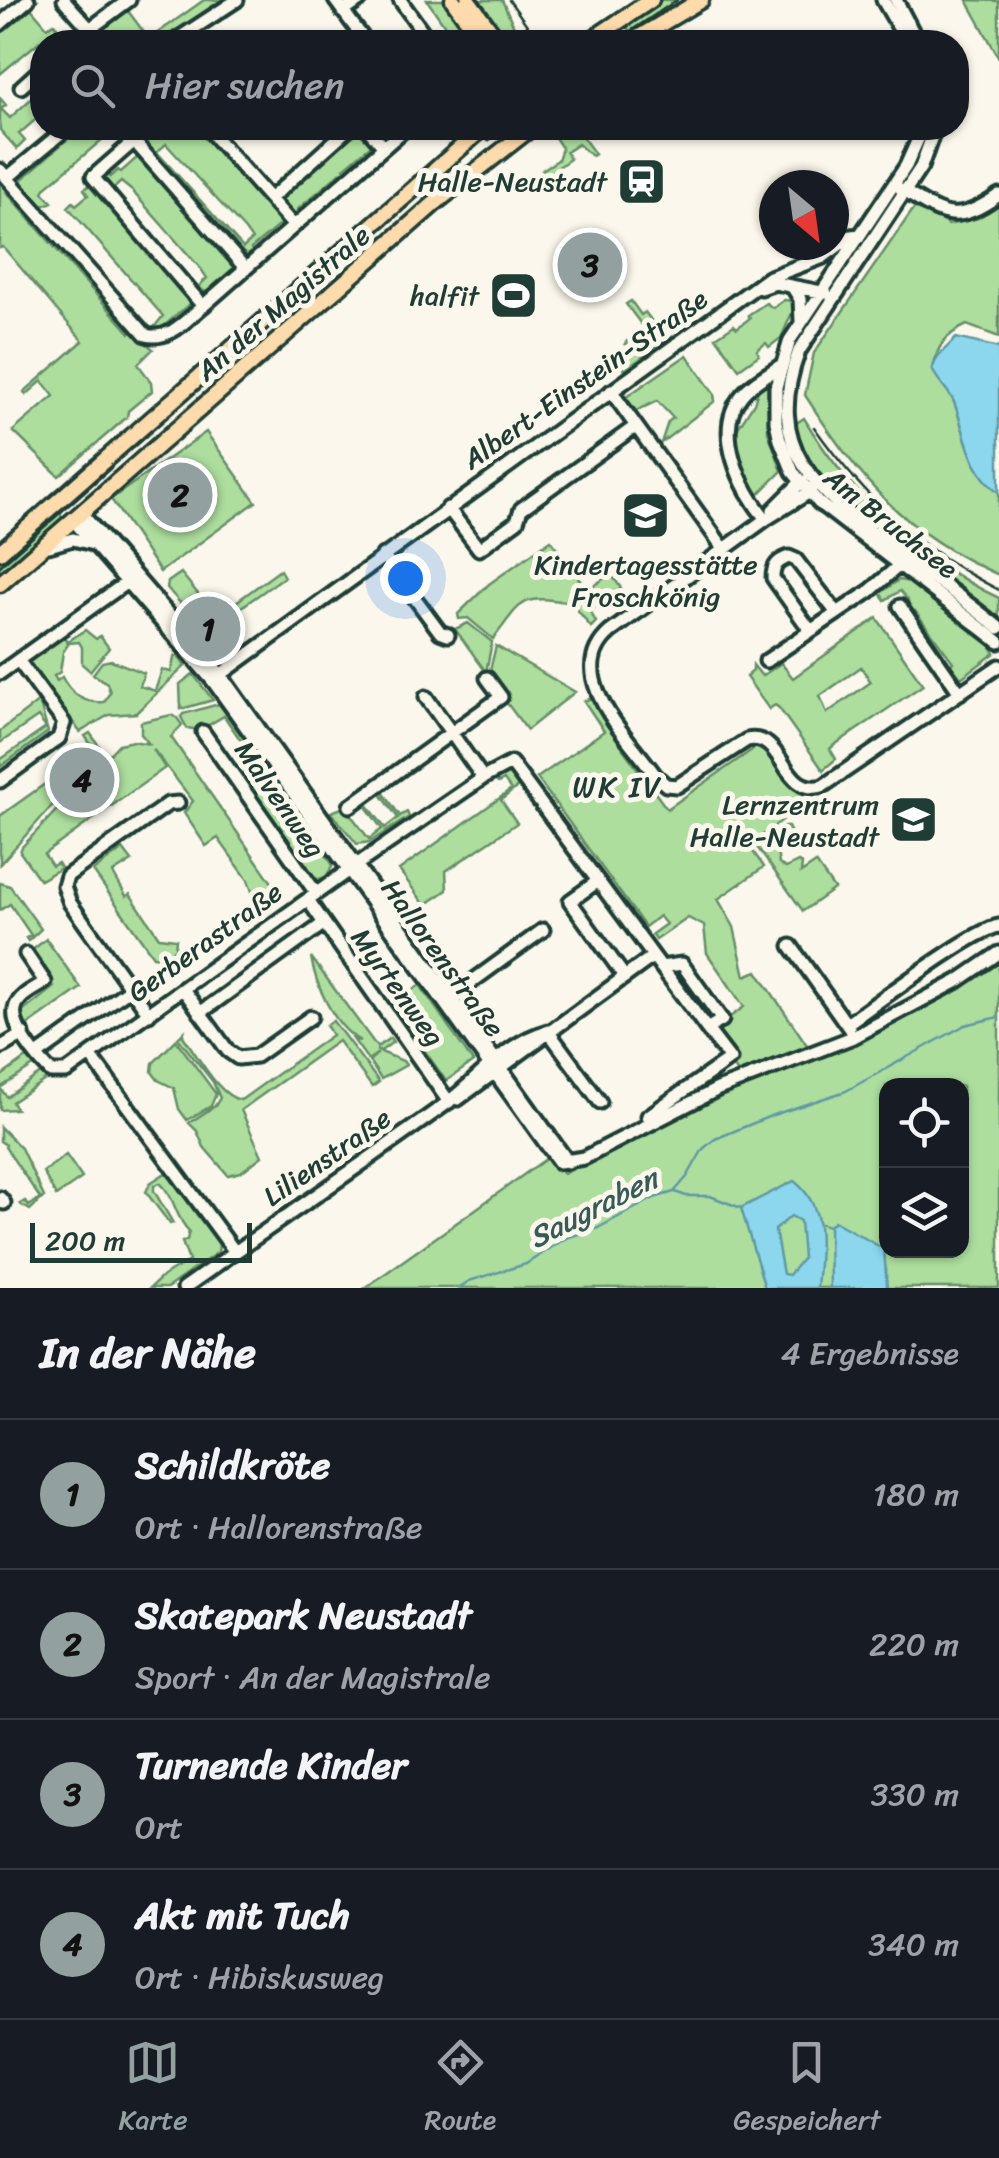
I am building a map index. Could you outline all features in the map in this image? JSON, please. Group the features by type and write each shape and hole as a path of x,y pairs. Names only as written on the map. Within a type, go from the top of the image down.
{"main road":[{"path":"453,0 474,30"},
{"path":"468,0 490,30"},
{"path":"606,30 652,0"},
{"path":"650,30 701,0"},
{"name":"An der Magistrale","path":"0,584 36,552 72,508 470,140"},
{"name":"An der Magistrale","path":"72,508 514,140"},
{"path":"0,552 51,506 72,508"}],"street":[{"path":"0,24 28,0"},
{"path":"64,0 88,28"},
{"path":"86,30 129,0"},
{"path":"191,30 237,0"},
{"path":"335,0 357,30"},
{"path":"343,12 360,0"},
{"path":"400,0 421,30"},
{"path":"883,0 899,30"},
{"path":"896,0 912,30"},
{"path":"20,87 30,78"},
{"path":"51,140 4,174 146,335 163,336 203,306 390,140"},
{"path":"218,140 293,225"},
{"path":"270,199 336,140"},
{"path":"377,140 382,146"},
{"name":"Am Bruchsee","path":"918,140 899,188 801,322 780,366 776,422 786,457 808,484 999,642"},
{"name":"Am Bruchsee","path":"808,484 792,439 788,414 790,382 800,351 828,290 860,235 922,166 931,140"},
{"path":"203,306 93,177 134,141 245,268"},
{"path":"899,188 933,210 951,216 972,213 999,196"},
{"name":"Albert-Einstein-Straße","path":"216,677 777,272 823,257 851,236 860,235"},
{"path":"795,267 811,269 828,290"},
{"name":"Albert-Einstein-Straße","path":"752,290 775,283 828,290"},
{"path":"792,286 800,299 801,322"},
{"name":"Am Bruchsee","path":"766,519 742,484 734,459 731,424 740,396 780,366"},
{"path":"611,391 724,549"},
{"path":"448,508 479,549 517,521 521,509 636,426"},
{"path":"808,484 600,641 590,664 598,694 666,785 687,782 747,740 758,738 767,742 800,786 810,790 823,786 999,666"},
{"name":"Hallorenstraße","path":"72,508 96,546 216,677"},
{"name":"Hallorenstraße","path":"72,508 216,677 568,1162 584,1158 644,1126"},
{"path":"36,552 67,539 96,546"},
{"path":"384,555 440,632 448,636"},
{"path":"810,630 773,578 779,561 789,556 796,560 836,612"},
{"path":"766,662 870,591 904,561"},
{"name":"Am Bruchsee","path":"904,561 999,628"},
{"path":"0,673 127,582"},
{"path":"900,606 960,693"},
{"path":"0,781 60,738 64,723 18,660"},
{"path":"350,806 500,697 487,678"},
{"path":"426,697 483,778 511,763 730,1059 641,1121 644,1126 718,1089 852,1037 943,990 999,953"},
{"name":"Malvenweg","path":"203,732 312,896"},
{"name":"Gerberastraße","path":"131,988 37,1055 55,1075 66,1072 483,778"},
{"path":"148,1014 70,903 65,881 168,804 178,803"},
{"name":"Hallorenstraße","path":"353,867 451,997 496,1067"},
{"path":"598,881 570,901 624,976"},
{"name":"Myrtenweg","path":"312,896 323,924 449,1102"},
{"name":"Gerberastraße","path":"200,1012 323,924"},
{"path":"848,1023 993,926 999,926"},
{"path":"451,997 544,930"},
{"path":"790,946 848,1023 852,1037"},
{"path":"26,954 45,982 16,1005 14,1011 37,1055"},
{"name":"Lilienstraße","path":"184,1288 449,1102 463,1098 496,1067 542,1040 548,1031 624,976 657,962"},
{"path":"183,989 228,1051 238,1058 256,1056 311,1017"},
{"path":"548,1031 600,1102"},
{"path":"0,1048 23,1034"},
{"path":"90,1055 235,1252"}],"green space":[{"path":"31,0 37,0 30,7 47,27 54,23 57,27 30,30 30,49 0,74 0,26"},
{"path":"204,0 224,0 180,30 162,30"},
{"path":"427,0 445,0 463,30 448,30"},
{"path":"477,0 502,0 516,30 502,30"},
{"path":"660,0 687,3 643,30 629,30 627,21"},
{"path":"967,0 999,1 999,58"},
{"path":"125,7 142,30 93,30"},
{"path":"0,98 6,105 1,109 10,118 30,100 30,124 19,134 25,141 17,149 0,130"},
{"path":"66,140 102,140 46,187 43,192 52,202 41,207 21,184"},
{"path":"213,140 284,220 282,229 278,226 251,249 254,253 242,252 143,141","holes":["166,144 252,240 243,248 157,152"]},
{"path":"341,140 373,140 372,148 344,168 348,173 344,177 340,173 297,210 300,215 293,215 279,195"},
{"path":"557,140 585,140 595,154 592,156 578,144 566,152 570,159 543,178 542,170 558,160 562,148"},
{"path":"139,156 239,266 207,293 198,287 207,278 201,269 132,191 121,182 112,190 100,176 121,172"},
{"path":"0,175 10,187 6,192 130,333 153,349 138,364 151,382 152,391 59,476 13,431 54,396 42,381 26,395 24,392 83,341 0,248"},
{"path":"95,182 169,270 166,273 188,299 192,297 195,305 188,305 164,326 166,330 151,331 163,316 68,207 88,195 84,189"},
{"path":"999,202 999,337 967,325 943,342 933,369 954,402 975,463 999,492 999,575 937,542 887,502 845,453 805,395 814,353 917,204 948,225 978,218"},
{"path":"784,300 796,305 795,315 791,315 781,338 769,347 766,343 757,350 759,355 739,369 716,337 734,325 737,328 766,303 773,308"},
{"path":"631,301 641,315 645,312 666,340 625,370 621,365 626,363 630,345 625,344 627,341 633,341 642,352 655,343 626,304"},
{"path":"687,355 715,401 661,443 673,418 657,401 636,411 626,397"},
{"path":"767,380 768,432 782,471 755,498 745,479 734,434 754,403 760,385"},
{"path":"804,418 842,473 888,522 941,565 999,598 999,620 830,491 809,463 795,424"},
{"path":"206,432 256,502 160,572 111,499"},
{"path":"60,513 64,520 0,579 0,557 51,514"},
{"path":"551,540 587,590 611,574 621,588 590,611 596,622 591,627 572,603 542,599 518,608 493,639 468,618 459,619 458,614 489,584"},
{"path":"280,570 284,577 206,632 196,622 202,618 207,623"},
{"path":"181,573 203,600 198,604 201,609 192,616 167,588 168,582"},
{"path":"899,580 910,582 988,642 995,653 961,678 915,611 910,614 908,600 900,591 885,600 880,593"},
{"path":"877,618 923,685 833,746 830,749 836,759 823,770 779,708 775,705 769,709 746,677 753,671 753,665 762,676 781,663 793,678","holes":["861,667 871,682 827,713 820,696"]},
{"path":"468,623 492,642 486,672 455,629"},
{"path":"85,630 96,639 100,636 109,648 90,671 82,664 79,642 69,643 63,652 60,672 54,676 57,681 62,677 84,700 104,702 110,692 107,683 93,674 102,662 111,660 144,673 140,686 155,691 162,670 171,672 174,658 178,655 185,666 136,713 109,715 80,732 28,661 64,638 67,642"},
{"path":"496,646 575,692 527,730 488,678"},
{"path":"193,674 213,700 181,709 180,684"},
{"path":"597,698 628,745 623,749 667,809 762,743 804,794 799,807 749,846 764,867 718,899 734,927 745,976 757,971 811,1051 742,1079 710,1031 744,1007 707,953 704,926 688,918 656,940 652,934 666,924 659,916 645,927 537,778 604,731 584,701"},
{"path":"39,701 48,732 0,767 0,760 46,728 38,717 0,743 0,731"},
{"path":"219,704 333,865 326,877 312,881 250,796 270,783 224,716 200,730 187,728 181,717"},
{"path":"171,715 182,725 171,737 275,887 253,894 248,880 218,838 206,846 184,813 193,801 153,749 165,768 44,854 52,866 58,863 61,868 40,880 20,852 22,847 119,744 149,744 141,734 141,722"},
{"path":"90,733 102,750 0,864 0,816 94,749 85,736"},
{"path":"509,773 520,785 501,800 517,823 446,871 447,890 425,905 399,870 511,790 504,780 498,783 494,779"},
{"path":"388,788 383,792 400,816 407,812 409,817 370,842 357,844 331,812 347,806 355,810 351,815 369,839 382,829 365,805 359,806 368,799 371,800 367,804 385,828 398,818 381,794 375,796"},
{"path":"788,827 796,843 777,852 779,864 786,868 798,862 802,864 801,873 816,863 834,889 803,911 757,847"},
{"path":"123,849 132,861 113,873 159,937 176,939 175,949 165,957 153,956 93,871"},
{"path":"0,883 10,886 41,929 28,941 26,938 31,935 10,904 0,910"},
{"path":"46,939 81,988 27,1026 21,1013 54,987 30,952"},
{"path":"999,956 999,1288 365,1288 550,1156 564,1174 707,1097 887,1025"},
{"path":"311,957 377,1047 390,1038 393,1042 381,1051 376,1050 406,1065 381,1079 369,1061 378,1053 368,1060 353,1039 360,1041 334,1015 321,991"},
{"path":"420,985 473,1062 446,1081 392,1004"},
{"path":"333,1021 379,1082 372,1087 338,1041 241,1110 262,1156 241,1172 228,1175 189,1123 215,1106 220,1098 213,1082 178,1038 184,1032 217,1084 241,1100 332,1035 326,1025"},
{"path":"176,1040 216,1094 211,1106 187,1120 179,1109 174,1088 152,1072 153,1063"},
{"path":"31,1055 38,1063 0,1088 0,1077"},
{"path":"45,1070 51,1076 12,1102 16,1109 0,1110 0,1088 7,1097"},
{"path":"0,1127 21,1148 44,1197 30,1210 20,1204 25,1201 29,1206 40,1198 0,1141"},
{"path":"66,1155 82,1178 56,1196 43,1172"},
{"path":"167,1172 219,1244 218,1252 167,1288 150,1288 189,1261 182,1242 187,1240 189,1231 169,1194 160,1183 154,1186 173,1223 170,1224 146,1192 150,1183"}],"water":[{"path":"956,338 999,348 999,492 975,463 954,402 932,369 938,356"},
{"path":"794,1181 805,1192 819,1230 817,1288 765,1288 741,1208","holes":["791,1216 800,1221 803,1258 789,1275 783,1274 775,1230"]},
{"path":"834,1221 879,1246 879,1258 885,1258 887,1288 830,1288 829,1226"}],"waterway":[{"name":"Saugraben","path":"459,1288 469,1281 526,1264 566,1238 598,1228 654,1198 674,1192 703,1149 715,1139 846,1091 965,1025 999,1017"},
{"path":"675,1192 710,1196 741,1208"},
{"path":"821,1224 829,1226"}],"tram line":[{"path":"632,30 677,0"},
{"path":"0,566 112,467"}],"railway":[{"path":"509,0 530,30"},
{"path":"814,427 853,478 896,520 943,558 999,590"}],"place":[{"name":"Halle-Neustadt","path":"642,181"},
{"name":"Turnende Kinder","path":"590,265"},
{"name":"halfit","path":"514,295"},
{"name":"Skatepark Neustadt","path":"180,495"},
{"name":"Kindertagesstätte Froschkönig","path":"646,516"},
{"name":"Schildkröte","path":"208,629"},
{"name":"Akt mit Tuch","path":"82,780"},
{"name":"Lernzentrum Halle-Neustadt","path":"914,820"}],"district":[{"name":"WK IV","path":"618,787"}]}
